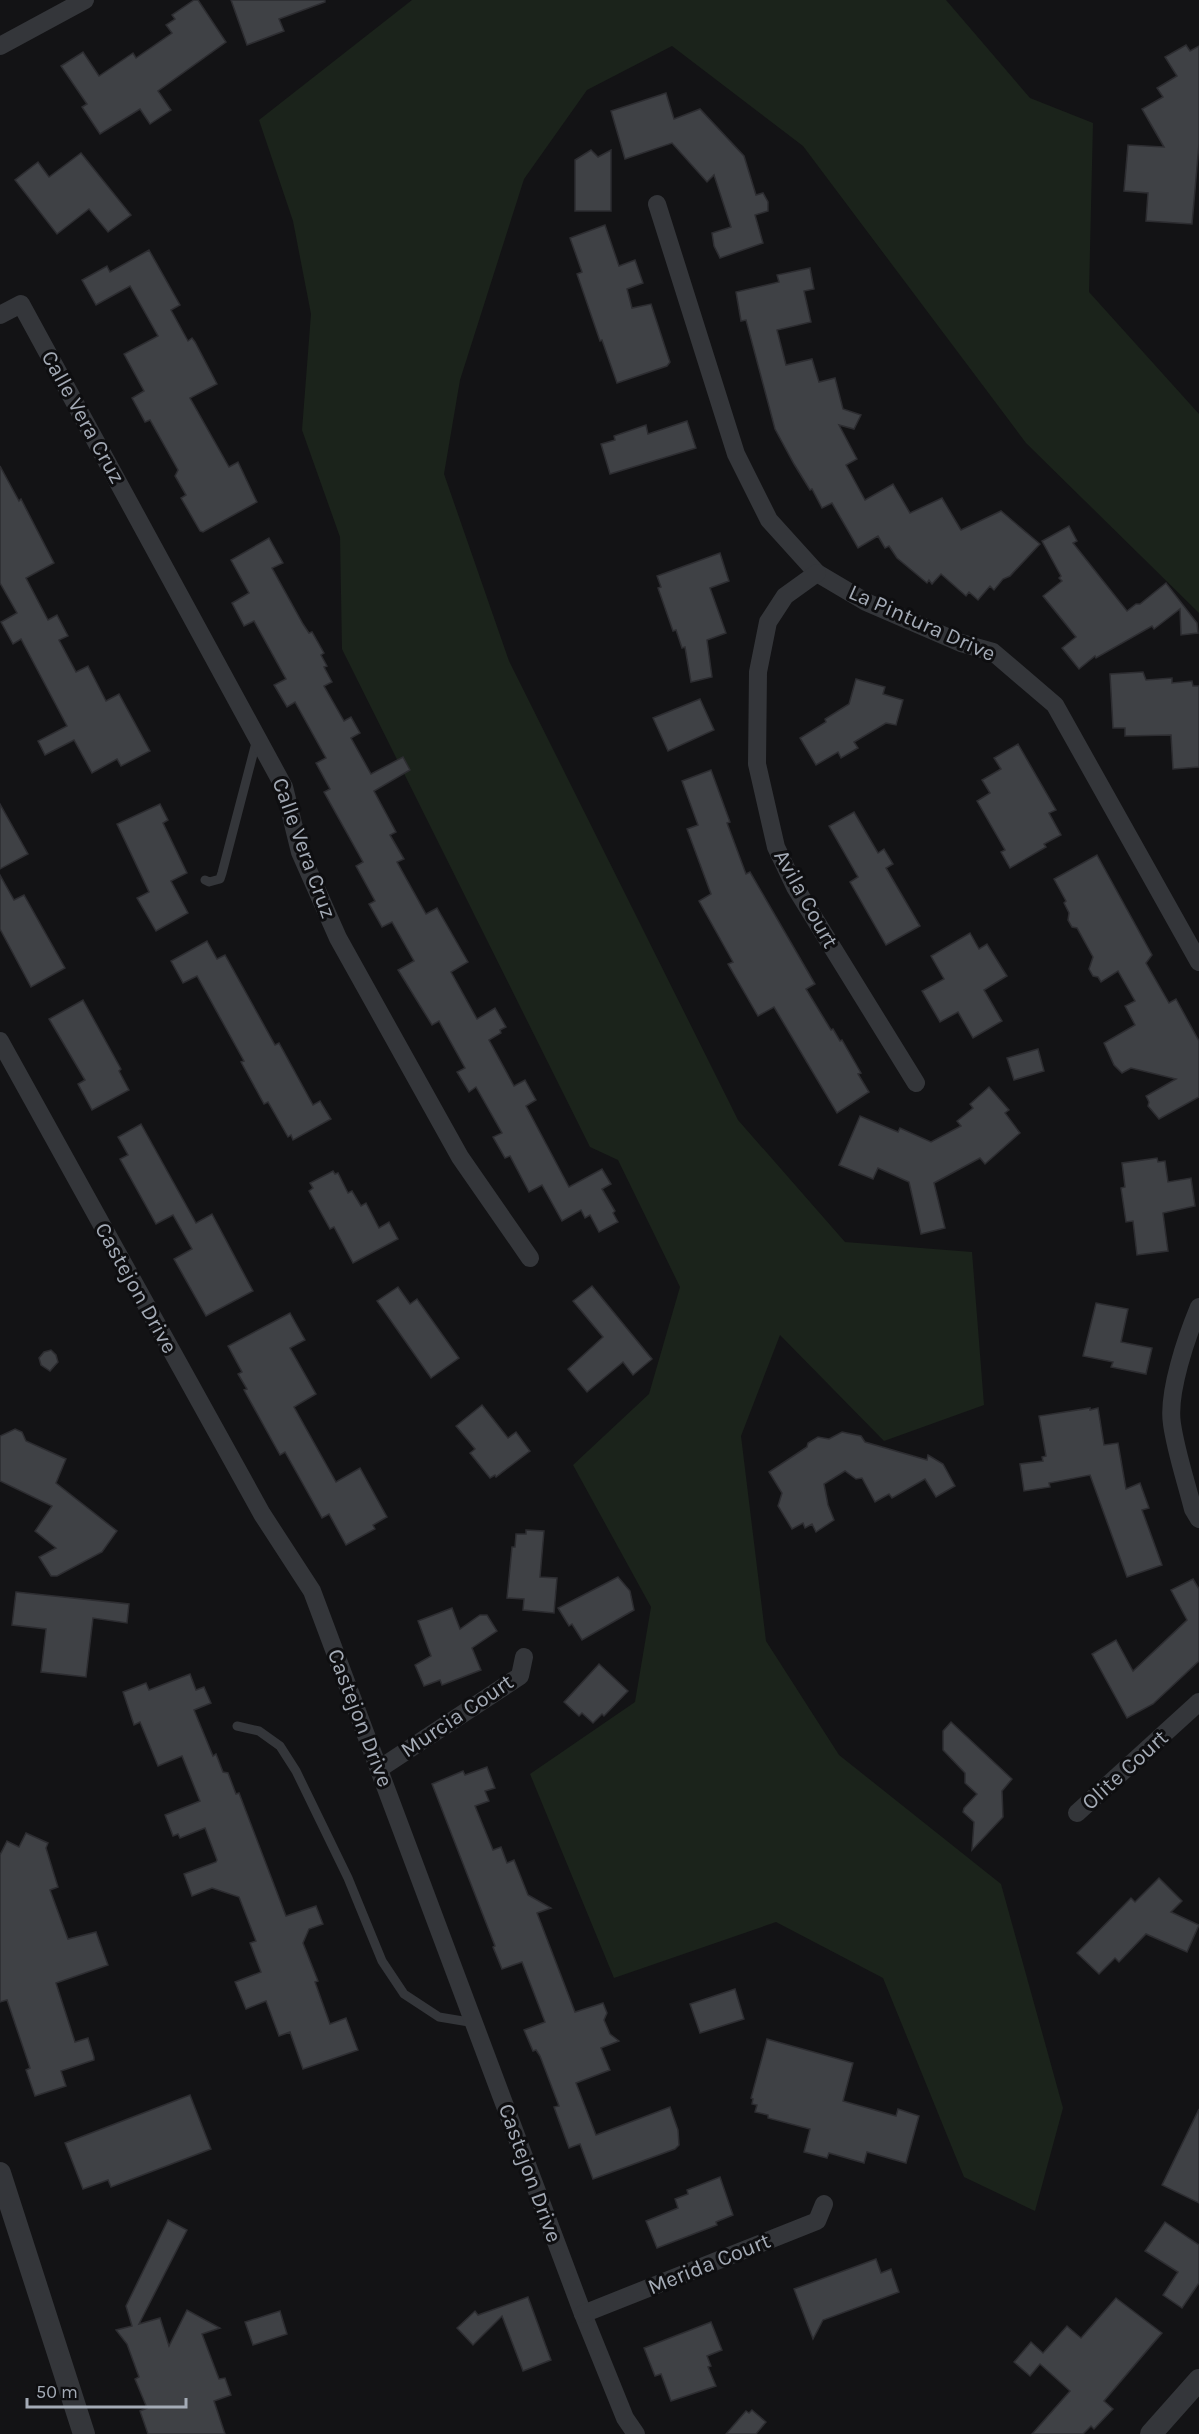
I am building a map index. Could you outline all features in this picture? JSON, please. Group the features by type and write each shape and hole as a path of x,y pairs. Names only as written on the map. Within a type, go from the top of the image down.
{"street":[{"path":"0,46 85,0"},
{"name":"La Pintura Drive","path":"657,204 736,454 769,520 817,573 866,602 961,643 993,652 1056,705 1199,962"},
{"name":"Calle Vera Cruz","path":"0,315 21,304 284,787 300,852 338,938 460,1157 530,1258"},
{"name":"Avila Court","path":"817,573 785,596 768,622 758,672 757,764 776,847 795,887 916,1083"},
{"name":"Castejon Drive","path":"0,1041 256,1504 312,1591 583,2314 626,2418 636,2434"},
{"path":"1199,1307 1188,1332 1173,1392 1171,1422 1193,1509 1199,1519"},
{"name":"Murcia Court","path":"379,1769 520,1676 524,1657"},
{"name":"Olite Court","path":"1077,1814 1199,1702"},
{"path":"0,2173 84,2434"},
{"name":"Merida Court","path":"583,2314 817,2221 824,2204"},
{"path":"1151,2434 1199,2380"}],"lane":[{"path":"205,880 220,879 257,737"},
{"path":"237,1726 259,1731 280,1746 296,1771 348,1878 382,1961 404,1994 440,2018 475,2023"}],"shaded area":[{"path":"412,0 946,0 1030,98 1093,123 1089,292 1199,414 1199,613 1026,443 803,146 672,46 587,90 524,179 460,380 444,474 509,661 738,1120 845,1242 972,1252 984,1405 884,1441 780,1335 741,1436 766,1641 839,1755 1001,1884 1063,2108 1035,2211 964,2177 883,1978 776,1922 614,1978 530,1774 635,1702 651,1607 573,1465 649,1394 680,1287 618,1160 590,1147 342,649 340,537 302,430 311,314 293,221 259,120"}],"building":[{"path":"194,0 198,0 226,42 158,91 171,110 150,124 140,109 100,134 82,107 87,104 61,66 83,52 99,76 133,53 136,58 172,33 166,25 175,19 172,15"},
{"path":"231,0 325,0 325,2 279,19 284,31 247,45"},
{"path":"1186,45 1190,51 1199,46 1199,144 1192,224 1146,221 1148,193 1124,191 1128,145 1164,147 1142,109 1163,97 1157,88 1177,76 1165,57"},
{"path":"666,93 674,119 700,109 744,156 756,195 763,193 768,202 768,211 755,215 763,243 720,258 714,246 712,233 731,227 714,175 707,182 672,143 625,159 611,111"},
{"path":"591,150 598,157 611,150 611,211 575,211 575,160"},
{"path":"81,153 131,215 108,232 89,209 57,234 15,180 38,162 49,177"},
{"path":"605,225 619,266 635,260 643,283 627,289 632,308 651,304 670,362 667,366 617,383 577,274 582,272 570,238"},
{"path":"149,250 180,305 171,310 188,341 192,338 195,342 217,384 190,398 229,467 238,462 257,502 203,532 200,531 181,498 186,495 175,476 178,470 150,420 145,422 132,398 144,391 124,354 158,336 130,286 96,305 82,280 107,266 110,272"},
{"path":"810,268 814,289 804,291 811,322 777,330 786,365 812,359 819,382 835,378 843,409 861,415 854,429 839,425 857,459 846,465 865,500 893,484 910,513 942,498 961,530 1001,511 1040,544 1010,576 1003,579 994,590 990,586 978,600 969,592 966,596 941,574 932,584 929,580 927,583 897,558 889,546 885,548 878,536 858,548 832,503 822,508 775,429 746,320 741,321 736,292 779,282 777,275"},
{"path":"687,421 696,448 610,474 601,444 615,440 614,436 646,425 648,434"},
{"path":"0,466 19,501 21,499 54,563 26,578 48,620 57,615 68,636 59,640 76,672 88,666 106,701 119,694 150,751 121,766 117,759 92,773 74,740 45,755 38,741 67,726 21,639 13,644 1,622 17,613 0,583"},
{"path":"1069,526 1077,541 1073,543 1127,611 1136,604 1140,604 1166,583 1197,623 1198,633 1181,635 1180,609 1154,629 1152,626 1096,658 1095,656 1079,669 1062,648 1076,637 1043,596 1062,581 1042,541"},
{"path":"269,538 283,563 272,568 303,624 309,633 312,632 324,653 321,655 327,666 324,667 332,682 324,686 344,721 351,717 360,733 351,738 371,774 403,757 410,770 374,791 396,832 390,835 404,859 397,862 426,914 437,908 468,962 451,972 477,1019 495,1008 506,1027 489,1040 514,1086 525,1080 536,1100 526,1106 569,1187 602,1169 611,1184 602,1189 615,1211 613,1213 618,1222 599,1232 590,1215 585,1218 581,1210 562,1221 542,1185 529,1192 510,1156 505,1158 493,1137 502,1133 476,1087 469,1092 457,1072 465,1068 439,1021 432,1025 398,970 414,961 392,922 382,927 369,904 375,901 356,866 363,862 324,792 330,789 316,763 326,758 295,702 287,707 274,685 286,679 254,621 244,626 232,603 249,593 231,560"},
{"path":"720,553 729,581 710,588 726,633 707,640 712,677 691,682 685,647 682,648 676,630 673,631 658,588 661,587 657,576"},
{"path":"1143,672 1146,680 1172,678 1172,683 1192,681 1193,686 1199,686 1199,767 1173,769 1171,735 1125,736 1125,728 1113,728 1110,674"},
{"path":"856,679 885,687 883,694 903,700 896,725 886,723 854,742 858,748 841,758 838,752 816,765 800,738 849,704"},
{"path":"700,699 714,730 668,751 653,718"},
{"path":"1018,744 1056,810 1049,813 1061,835 1044,844 1046,847 1010,868 1001,852 1005,850 977,801 990,793 982,780 1001,769 994,758"},
{"path":"711,770 746,874 750,872 815,984 806,989 831,1030 833,1029 840,1041 842,1040 869,1092 837,1113 774,1007 758,1016 728,964 733,962 699,901 711,894 687,829 698,825 682,781"},
{"path":"0,804 28,854 0,869"},
{"path":"160,804 168,820 163,823 187,873 171,881 188,913 156,931 137,898 149,892 117,824"},
{"path":"854,812 878,853 884,849 893,864 886,868 920,926 886,945 850,882 858,877 829,826"},
{"path":"1097,855 1152,955 1146,963 1169,1003 1176,999 1199,1041 1199,1097 1159,1119 1148,1106 1146,1096 1176,1079 1131,1068 1122,1073 1114,1065 1104,1043 1135,1025 1125,1006 1135,1001 1118,971 1101,982 1098,977 1093,976 1089,969 1093,957 1077,928 1072,927 1068,920 1069,913 1064,903 1066,901 1054,879"},
{"path":"0,875 14,900 24,895 65,968 31,987 0,929"},
{"path":"970,933 979,949 987,944 1007,976 984,990 1002,1021 973,1038 958,1012 940,1022 922,991 944,979 931,956"},
{"path":"207,941 217,959 225,955 275,1045 279,1043 313,1105 320,1101 331,1119 293,1140 291,1135 288,1137 268,1102 264,1104 241,1062 244,1061 197,976 183,983 171,961"},
{"path":"83,1000 121,1069 119,1071 129,1090 92,1110 78,1084 85,1080 49,1019"},
{"path":"1038,1049 1044,1071 1014,1080 1007,1058"},
{"path":"989,1087 1009,1110 1005,1113 1020,1133 985,1164 980,1158 934,1183 945,1228 921,1234 909,1182 878,1168 873,1179 839,1165 860,1116 898,1132 900,1128 931,1142 961,1126 957,1121 973,1108 970,1104"},
{"path":"141,1124 196,1223 212,1214 253,1291 206,1316 174,1259 192,1249 173,1215 156,1224 120,1159 128,1155 118,1137"},
{"path":"1157,1158 1158,1162 1165,1161 1168,1182 1191,1178 1195,1206 1163,1213 1168,1251 1137,1255 1133,1221 1126,1222 1121,1188 1125,1187 1122,1163"},
{"path":"333,1171 335,1174 338,1173 348,1193 352,1191 361,1206 366,1203 379,1228 389,1222 398,1239 353,1263 334,1227 330,1229 309,1191 313,1188 310,1183"},
{"path":"592,1286 652,1359 633,1375 623,1362 587,1392 568,1369 603,1337 573,1301"},
{"path":"398,1287 410,1304 417,1299 459,1358 431,1378 377,1301"},
{"path":"1096,1303 1128,1309 1121,1342 1152,1348 1146,1374 1111,1367 1113,1362 1083,1356"},
{"path":"290,1313 305,1340 290,1348 316,1394 294,1407 336,1482 360,1468 387,1517 373,1525 375,1529 346,1545 329,1514 322,1518 285,1452 280,1455 244,1390 247,1389 238,1374 242,1372 228,1346"},
{"path":"51,1350 58,1362 50,1371 41,1365 39,1358 44,1352"},
{"path":"482,1405 508,1438 516,1432 530,1451 496,1477 495,1475 490,1478 470,1453 475,1449 456,1426"},
{"path":"1090,1408 1090,1410 1098,1408 1104,1445 1118,1443 1126,1489 1140,1483 1149,1508 1142,1510 1162,1565 1127,1577 1090,1475 1049,1483 1050,1487 1024,1491 1020,1464 1043,1461 1042,1457 1046,1456 1039,1416"},
{"path":"15,1429 22,1432 26,1441 66,1459 56,1483 117,1531 102,1552 57,1576 51,1576 39,1557 56,1548 35,1531 52,1506 0,1481 0,1436"},
{"path":"842,1432 861,1436 865,1442 927,1460 928,1455 943,1464 955,1486 936,1497 925,1479 892,1498 889,1494 875,1502 862,1478 856,1479 845,1471 824,1484 834,1520 816,1532 812,1524 805,1528 803,1523 792,1529 778,1506 782,1493 769,1472 818,1437 829,1439"},
{"path":"526,1530 544,1531 540,1577 557,1578 554,1613 523,1610 524,1599 507,1598 512,1547 515,1547 516,1534 526,1534"},
{"path":"618,1577 630,1591 634,1610 582,1640 572,1624 569,1626 558,1608"},
{"path":"1193,1579 1199,1589 1199,1661 1153,1704 1127,1718 1092,1654 1116,1640 1133,1671 1187,1620 1171,1590"},
{"path":"16,1592 129,1604 127,1623 93,1618 86,1677 41,1672 46,1629 12,1625"},
{"path":"452,1608 460,1629 480,1615 487,1615 497,1631 472,1648 481,1670 442,1685 440,1680 424,1686 415,1665 431,1656 418,1621"},
{"path":"599,1664 628,1691 604,1716 602,1714 593,1723 582,1713 579,1716 564,1702"},
{"path":"190,1674 196,1690 204,1687 211,1703 194,1710 213,1756 216,1754 223,1772 228,1773 236,1794 239,1793 286,1916 316,1906 323,1924 309,1929 303,1943 318,1981 315,1982 330,2024 346,2018 358,2050 303,2069 290,2032 279,2036 266,2001 246,2009 235,1982 261,1972 250,1943 256,1941 239,1897 212,1888 192,1896 184,1874 217,1860 205,1828 180,1838 178,1834 173,1836 165,1815 200,1801 182,1756 158,1766 140,1722 134,1725 123,1692 146,1683 149,1690"},
{"path":"951,1722 1012,1779 1002,1791 1003,1817 972,1850 974,1822 963,1812 977,1794 965,1783 965,1773 943,1750 943,1731"},
{"path":"487,1767 495,1788 485,1791 489,1801 475,1806 493,1850 501,1847 507,1863 514,1860 528,1895 551,1908 537,1913 575,2012 603,2003 607,2013 604,2020 610,2034 619,2041 601,2048 610,2070 576,2083 596,2135 670,2107 678,2130 679,2145 675,2149 593,2179 580,2144 569,2148 554,2107 559,2106 540,2056 536,2050 533,2051 524,2030 545,2022 522,1962 502,1969 432,1784 463,1771 465,1775"},
{"path":"26,1833 48,1843 46,1848 58,1887 50,1890 68,1939 96,1932 108,1965 56,1983 75,2042 88,2038 94,2060 61,2071 66,2086 35,2096 26,2070 30,2068 7,2000 0,2002 0,1855 7,1841 19,1847"},
{"path":"1159,1878 1182,1901 1171,1912 1199,1925 1187,1952 1146,1934 1119,1962 1115,1958 1099,1974 1077,1953 1131,1898 1135,1902"},
{"path":"735,1989 744,2019 700,2033 690,2004"},
{"path":"767,2039 853,2063 843,2101 896,2116 898,2109 919,2116 906,2163 867,2152 864,2163 829,2153 827,2158 804,2152 810,2129 768,2118 768,2115 755,2112 757,2105 752,2104 753,2099 751,2098"},
{"path":"190,2095 211,2149 111,2187 108,2180 83,2189 65,2143"},
{"path":"1199,2109 1199,2203 1162,2185"},
{"path":"720,2177 733,2215 716,2222 717,2225 657,2248 646,2221 678,2208 675,2199 688,2194 687,2190"},
{"path":"168,2220 187,2230 139,2324 160,2318 169,2346 187,2310 220,2328 202,2334 219,2379 225,2378 231,2395 214,2401 225,2434 148,2434 140,2411 147,2408 135,2379 139,2377 127,2344 116,2330 132,2326 126,2306"},
{"path":"1165,2222 1199,2245 1199,2283 1182,2308 1163,2295 1178,2272 1145,2251"},
{"path":"876,2259 881,2273 891,2269 899,2292 823,2320 813,2339 794,2289"},
{"path":"528,2297 551,2360 523,2371 502,2316 473,2345 457,2328 475,2311 478,2315"},
{"path":"1116,2298 1162,2333 1104,2401 1113,2409 1094,2429 1091,2426 1083,2434 1032,2434 1070,2391 1040,2364 1030,2376 1014,2362 1031,2342 1043,2353 1067,2326 1081,2338"},
{"path":"280,2311 287,2334 253,2345 245,2322"},
{"path":"711,2322 722,2350 707,2356 711,2366 708,2367 716,2386 671,2401 661,2374 655,2376 644,2348"},
{"path":"752,2410 766,2422 756,2434 726,2434 746,2411 749,2413"}]}
